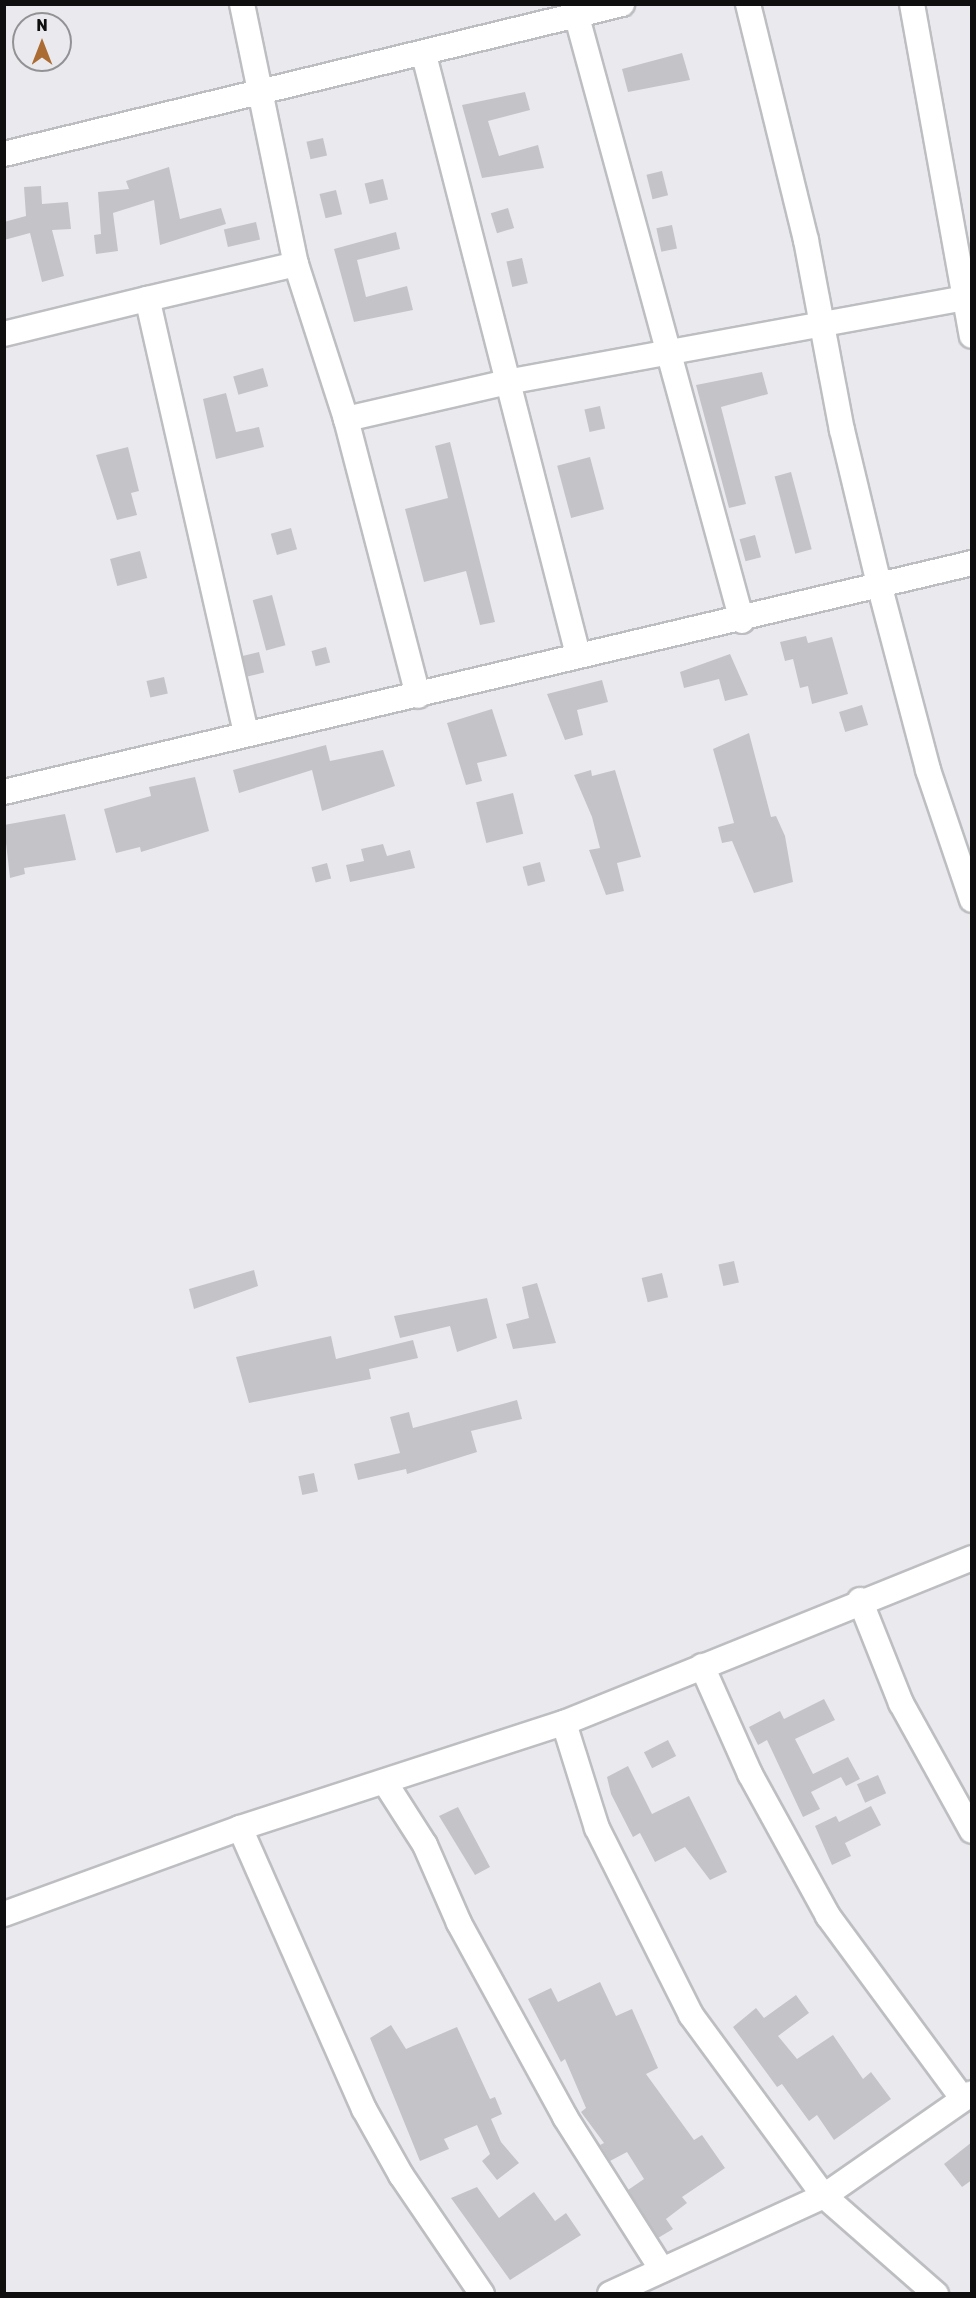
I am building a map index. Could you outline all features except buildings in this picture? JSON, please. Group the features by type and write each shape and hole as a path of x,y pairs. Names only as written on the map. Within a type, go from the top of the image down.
{"street":[{"path":"242,4 296,264 346,419 418,696"},
{"path":"4,154 262,95 622,4"},
{"path":"748,4 806,240 820,324 879,584 928,770 972,900"},
{"path":"912,4 968,298 972,336"},
{"path":"577,17 666,352 742,621"},
{"path":"424,55 578,655"},
{"path":"4,334 296,264"},
{"path":"346,419 507,382 968,298"},
{"path":"147,299 246,733"},
{"path":"4,792 246,733 418,696 578,655 742,621 879,584 972,563"},
{"path":"4,1914 240,1828 386,1784 564,1723 860,1600 972,1558"},
{"path":"860,1600 906,1713 972,1831"},
{"path":"610,2294 824,2196 967,2096 828,1916 750,1774 702,1666"},
{"path":"564,1723 597,1828 650,1941 698,2025 824,2196 936,2294"},
{"path":"386,1784 424,1845 459,1923 565,2117 662,2270"},
{"path":"240,1828 364,2109 401,2175 482,2294"}]}
